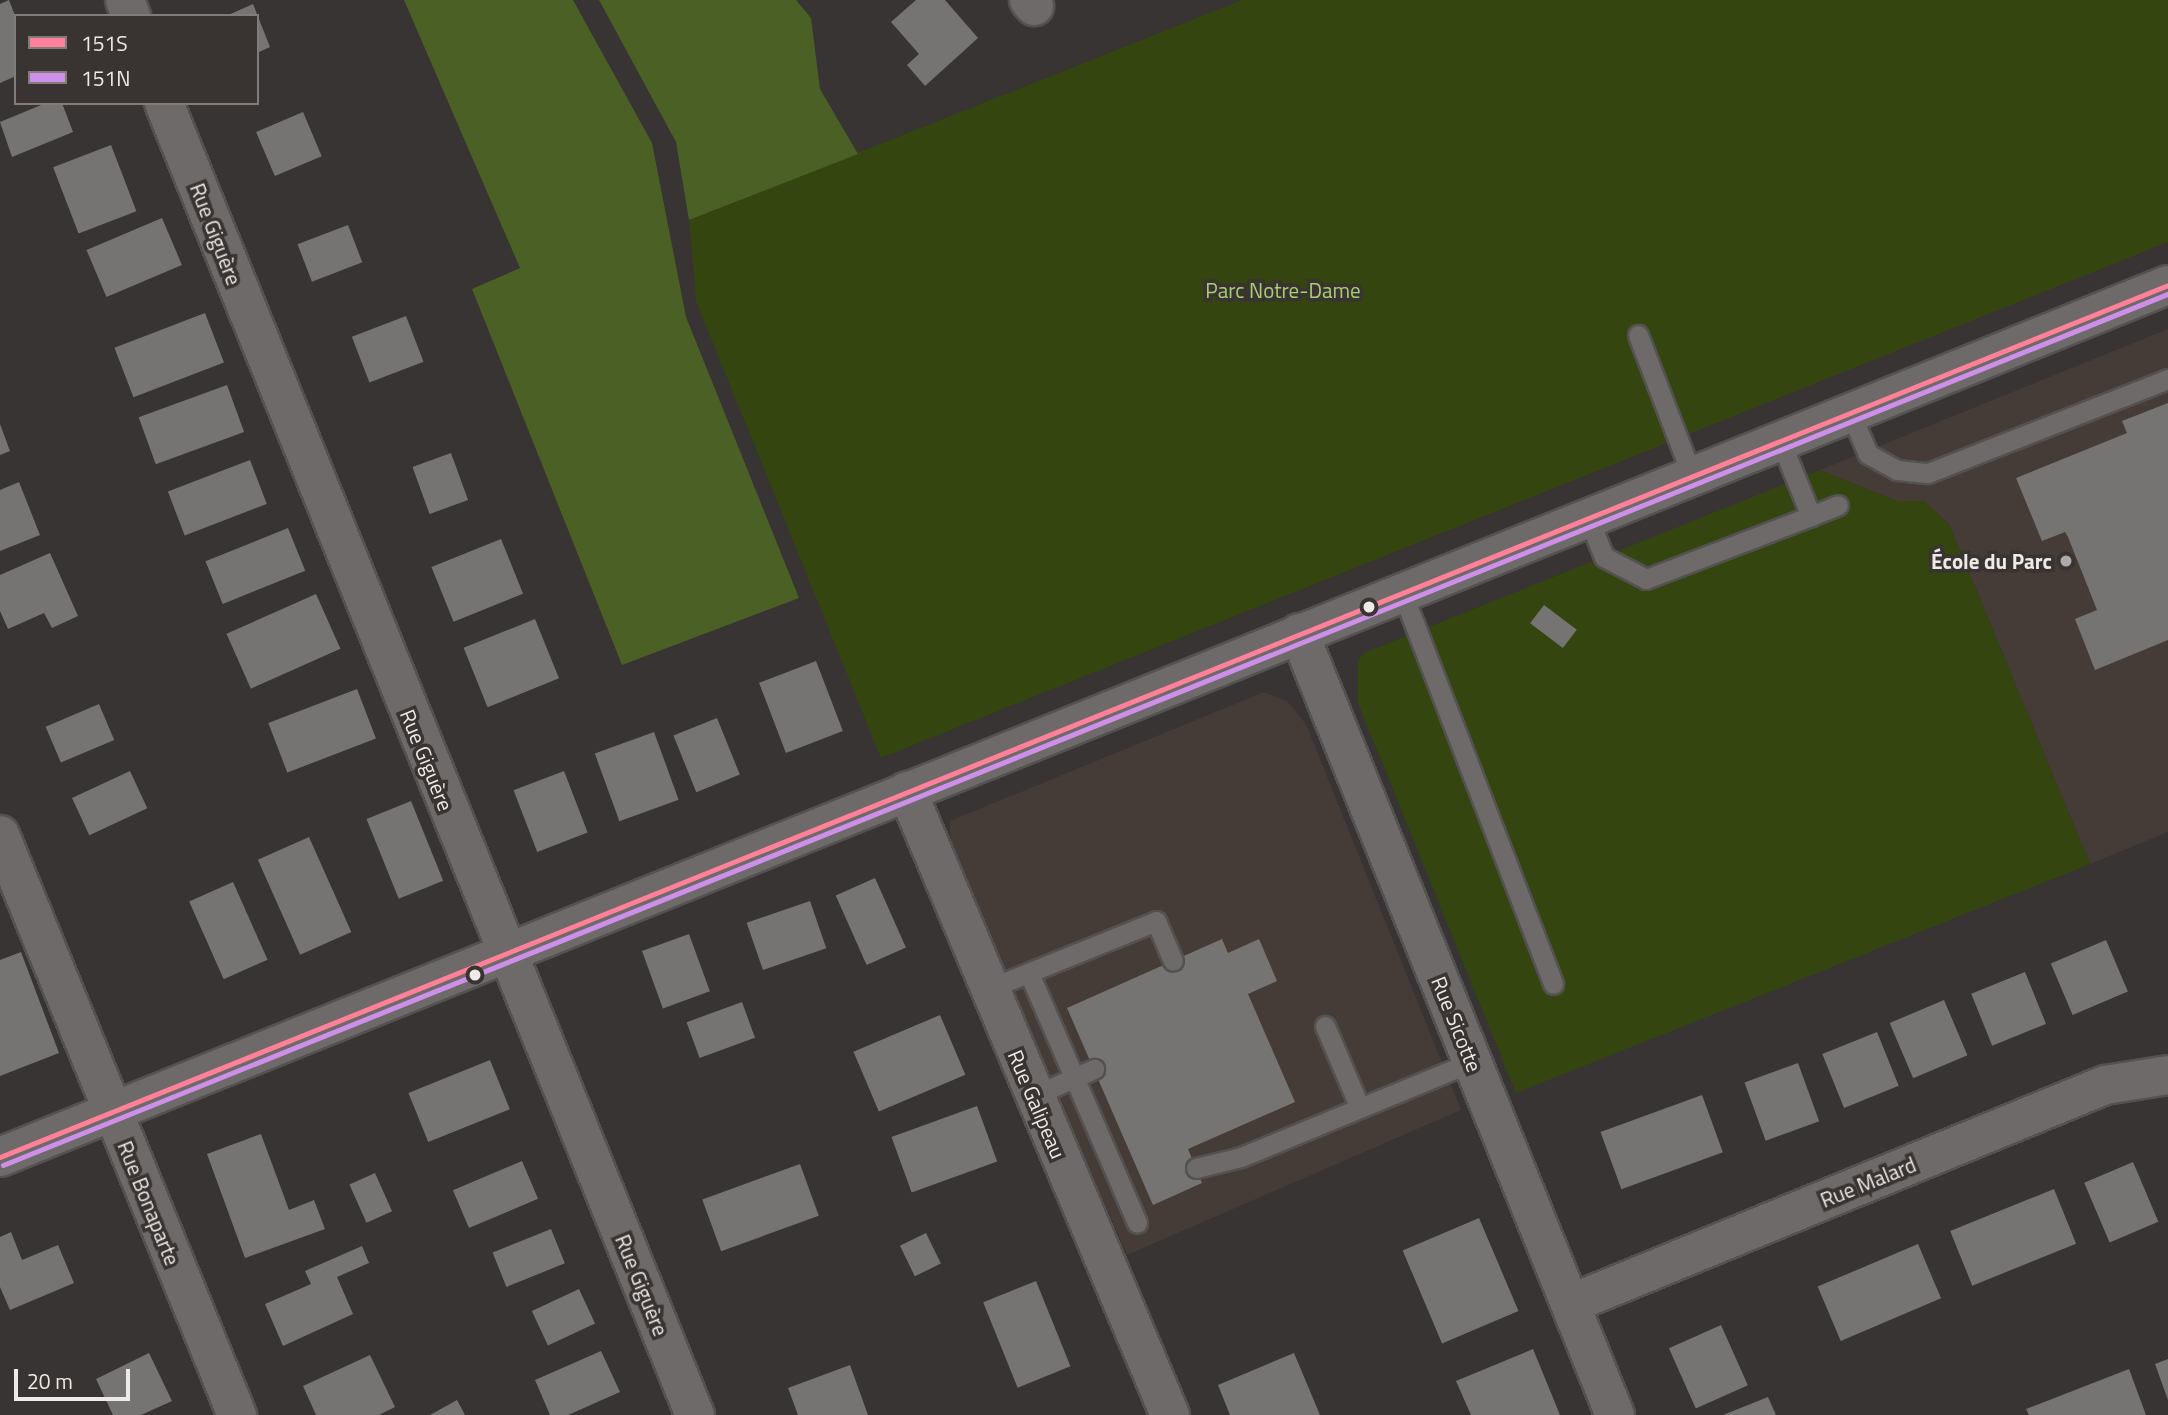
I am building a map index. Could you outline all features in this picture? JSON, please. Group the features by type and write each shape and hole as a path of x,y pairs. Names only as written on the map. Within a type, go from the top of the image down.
{"street":[{"name":"Rue Giguère","path":"165,105 505,952 695,1415"},
{"path":"0,1157 2168,285"},
{"name":"Rue Sicotte","path":"1299,633 1615,1415"},
{"name":"Rue Galipeau","path":"907,791 1033,1096 1170,1415"},
{"name":"Rue Bonaparte","path":"0,835 237,1415"},
{"name":"Rue Malard","path":"1570,1304 2105,1085 2168,1075"}],"lane":[{"path":"1638,335 1692,476"},
{"path":"1850,412 1868,454 1897,470 1928,473 2168,379"},
{"path":"1780,440 1811,516"},
{"path":"1588,517 1604,557 1646,579 1838,505"},
{"path":"1402,592 1553,984"},
{"path":"988,989 1156,921 1172,961"},
{"path":"1028,973 1137,1223"},
{"path":"1325,1026 1360,1108"},
{"path":"1196,1168 1241,1157 1472,1062"},
{"path":"1033,1096 1094,1069"}],"shaded area":[{"name":"École du Parc","path":"2168,329 2168,832 2090,864 1949,524 1924,501 1897,501 1820,470"},
{"path":"1264,692 1287,701 1306,724 1461,1110 1127,1255 950,848 950,821"}],"green space":[{"path":"404,0 573,0 652,143 686,317 799,598 622,665 472,289 520,268"},
{"path":"599,0 796,0 811,18 820,89 858,154 689,220 676,142"},
{"name":"Parc Notre-Dame","path":"1242,0 2168,0 2168,242 881,758 696,301 689,220"},
{"path":"1820,470 1897,501 1924,501 1949,524 2090,864 1516,1093 1358,703 1358,661 1364,653"}],"building":[{"path":"9,0 14,14 14,77 0,83 0,4"},
{"path":"916,0 945,0 978,38 925,86 907,65 919,54 891,22"},
{"path":"253,4 257,14 230,14"},
{"path":"259,19 270,47 259,52"},
{"path":"41,105 63,105 73,132 12,157 0,122"},
{"path":"303,112 322,156 275,176 256,132"},
{"path":"111,145 136,211 79,234 53,167"},
{"path":"162,218 182,265 106,297 87,250"},
{"path":"348,225 362,262 312,282 298,244"},
{"path":"205,313 224,362 133,397 114,348"},
{"path":"406,316 424,362 369,383 352,337"},
{"path":"227,385 244,432 156,464 139,417"},
{"path":"2168,403 2168,640 2095,670 2075,619 2097,610 2068,537 2065,532 2042,541 2016,478 2127,433 2122,421"},
{"path":"0,424 10,451 0,455"},
{"path":"451,453 468,500 430,514 412,467"},
{"path":"250,460 267,504 185,535 168,492"},
{"path":"19,482 40,535 0,551 0,490"},
{"path":"288,528 305,571 223,604 205,561"},
{"path":"501,539 523,594 454,622 431,567"},
{"path":"50,553 78,616 52,628 44,613 8,629 0,611 0,575"},
{"path":"316,594 340,649 251,689 226,634"},
{"path":"1544,605 1577,630 1563,648 1530,623"},
{"path":"535,619 559,678 488,707 464,648"},
{"path":"816,661 843,731 786,753 759,683"},
{"path":"357,689 376,738 287,773 268,723"},
{"path":"99,704 114,740 61,763 46,727"},
{"path":"717,718 740,775 696,792 673,736"},
{"path":"654,732 679,800 619,821 595,754"},
{"path":"130,771 147,808 89,835 72,798"},
{"path":"564,771 588,833 537,852 514,790"},
{"path":"411,801 443,881 399,899 366,819"},
{"path":"309,837 351,932 300,955 258,860"},
{"path":"875,878 906,947 867,965 836,895"},
{"path":"233,882 268,960 224,979 189,902"},
{"path":"810,901 826,948 763,970 747,923"},
{"path":"689,934 710,991 663,1008 642,951"},
{"path":"1222,939 1228,953 1259,939 1277,981 1248,994 1295,1102 1188,1149 1202,1183 1153,1205 1067,1008"},
{"path":"2106,940 2128,992 2073,1015 2051,963"},
{"path":"21,952 59,1053 0,1076 0,960"},
{"path":"2025,972 2046,1024 1992,1046 1971,994"},
{"path":"1944,1000 1967,1055 1913,1078 1890,1023"},
{"path":"742,1002 755,1038 700,1058 687,1022"},
{"path":"940,1015 965,1075 879,1112 853,1052"},
{"path":"1877,1032 1899,1086 1844,1108 1822,1054"},
{"path":"490,1060 510,1109 428,1142 408,1093"},
{"path":"1798,1063 1819,1121 1766,1141 1744,1082"},
{"path":"1702,1095 1723,1152 1621,1189 1601,1132"},
{"path":"977,1106 997,1161 912,1193 891,1137"},
{"path":"261,1134 289,1210 314,1200 325,1229 245,1258 207,1154"},
{"path":"522,1161 538,1199 469,1228 453,1190"},
{"path":"2133,1162 2158,1222 2110,1243 2084,1183"},
{"path":"800,1164 819,1216 721,1251 702,1200"},
{"path":"375,1173 392,1211 367,1223 349,1184"},
{"path":"2054,1189 2076,1244 1972,1286 1950,1231"},
{"path":"1479,1218 1518,1311 1442,1343 1403,1250"},
{"path":"551,1229 565,1263 506,1287 493,1253"},
{"path":"11,1232 22,1260 58,1245 74,1283 10,1310 0,1287 0,1237"},
{"path":"926,1233 941,1264 915,1276 900,1246"},
{"path":"1918,1244 1941,1298 1841,1341 1818,1287"},
{"path":"362,1246 369,1263 337,1277 353,1314 283,1346 265,1304 311,1284 305,1271"},
{"path":"1036,1281 1070,1366 1018,1388 983,1302"},
{"path":"579,1289 595,1323 548,1345 532,1311"},
{"path":"1721,1325 1748,1385 1696,1408 1669,1348"},
{"path":"1533,1349 1560,1415 1471,1415 1456,1381"},
{"path":"601,1351 620,1392 568,1415 550,1415 535,1380"},
{"path":"149,1353 172,1401 141,1415 113,1415 96,1379"},
{"path":"1294,1353 1320,1415 1230,1415 1218,1385"},
{"path":"370,1355 395,1407 379,1415 316,1415 303,1386"},
{"path":"2168,1359 2168,1400 2155,1364"},
{"path":"850,1365 868,1415 798,1415 788,1388"},
{"path":"2129,1369 2146,1415 2029,1415 2026,1409"},
{"path":"1768,1397 1776,1415 1723,1415"},
{"path":"457,1400 465,1415 430,1415"}],"transit line":[{"name":"151S","path":"0,1157 2168,285"},
{"name":"151N","path":"3,1165 2168,294"}],"place":[{"name":"École du Parc","path":"2066,561"}]}
